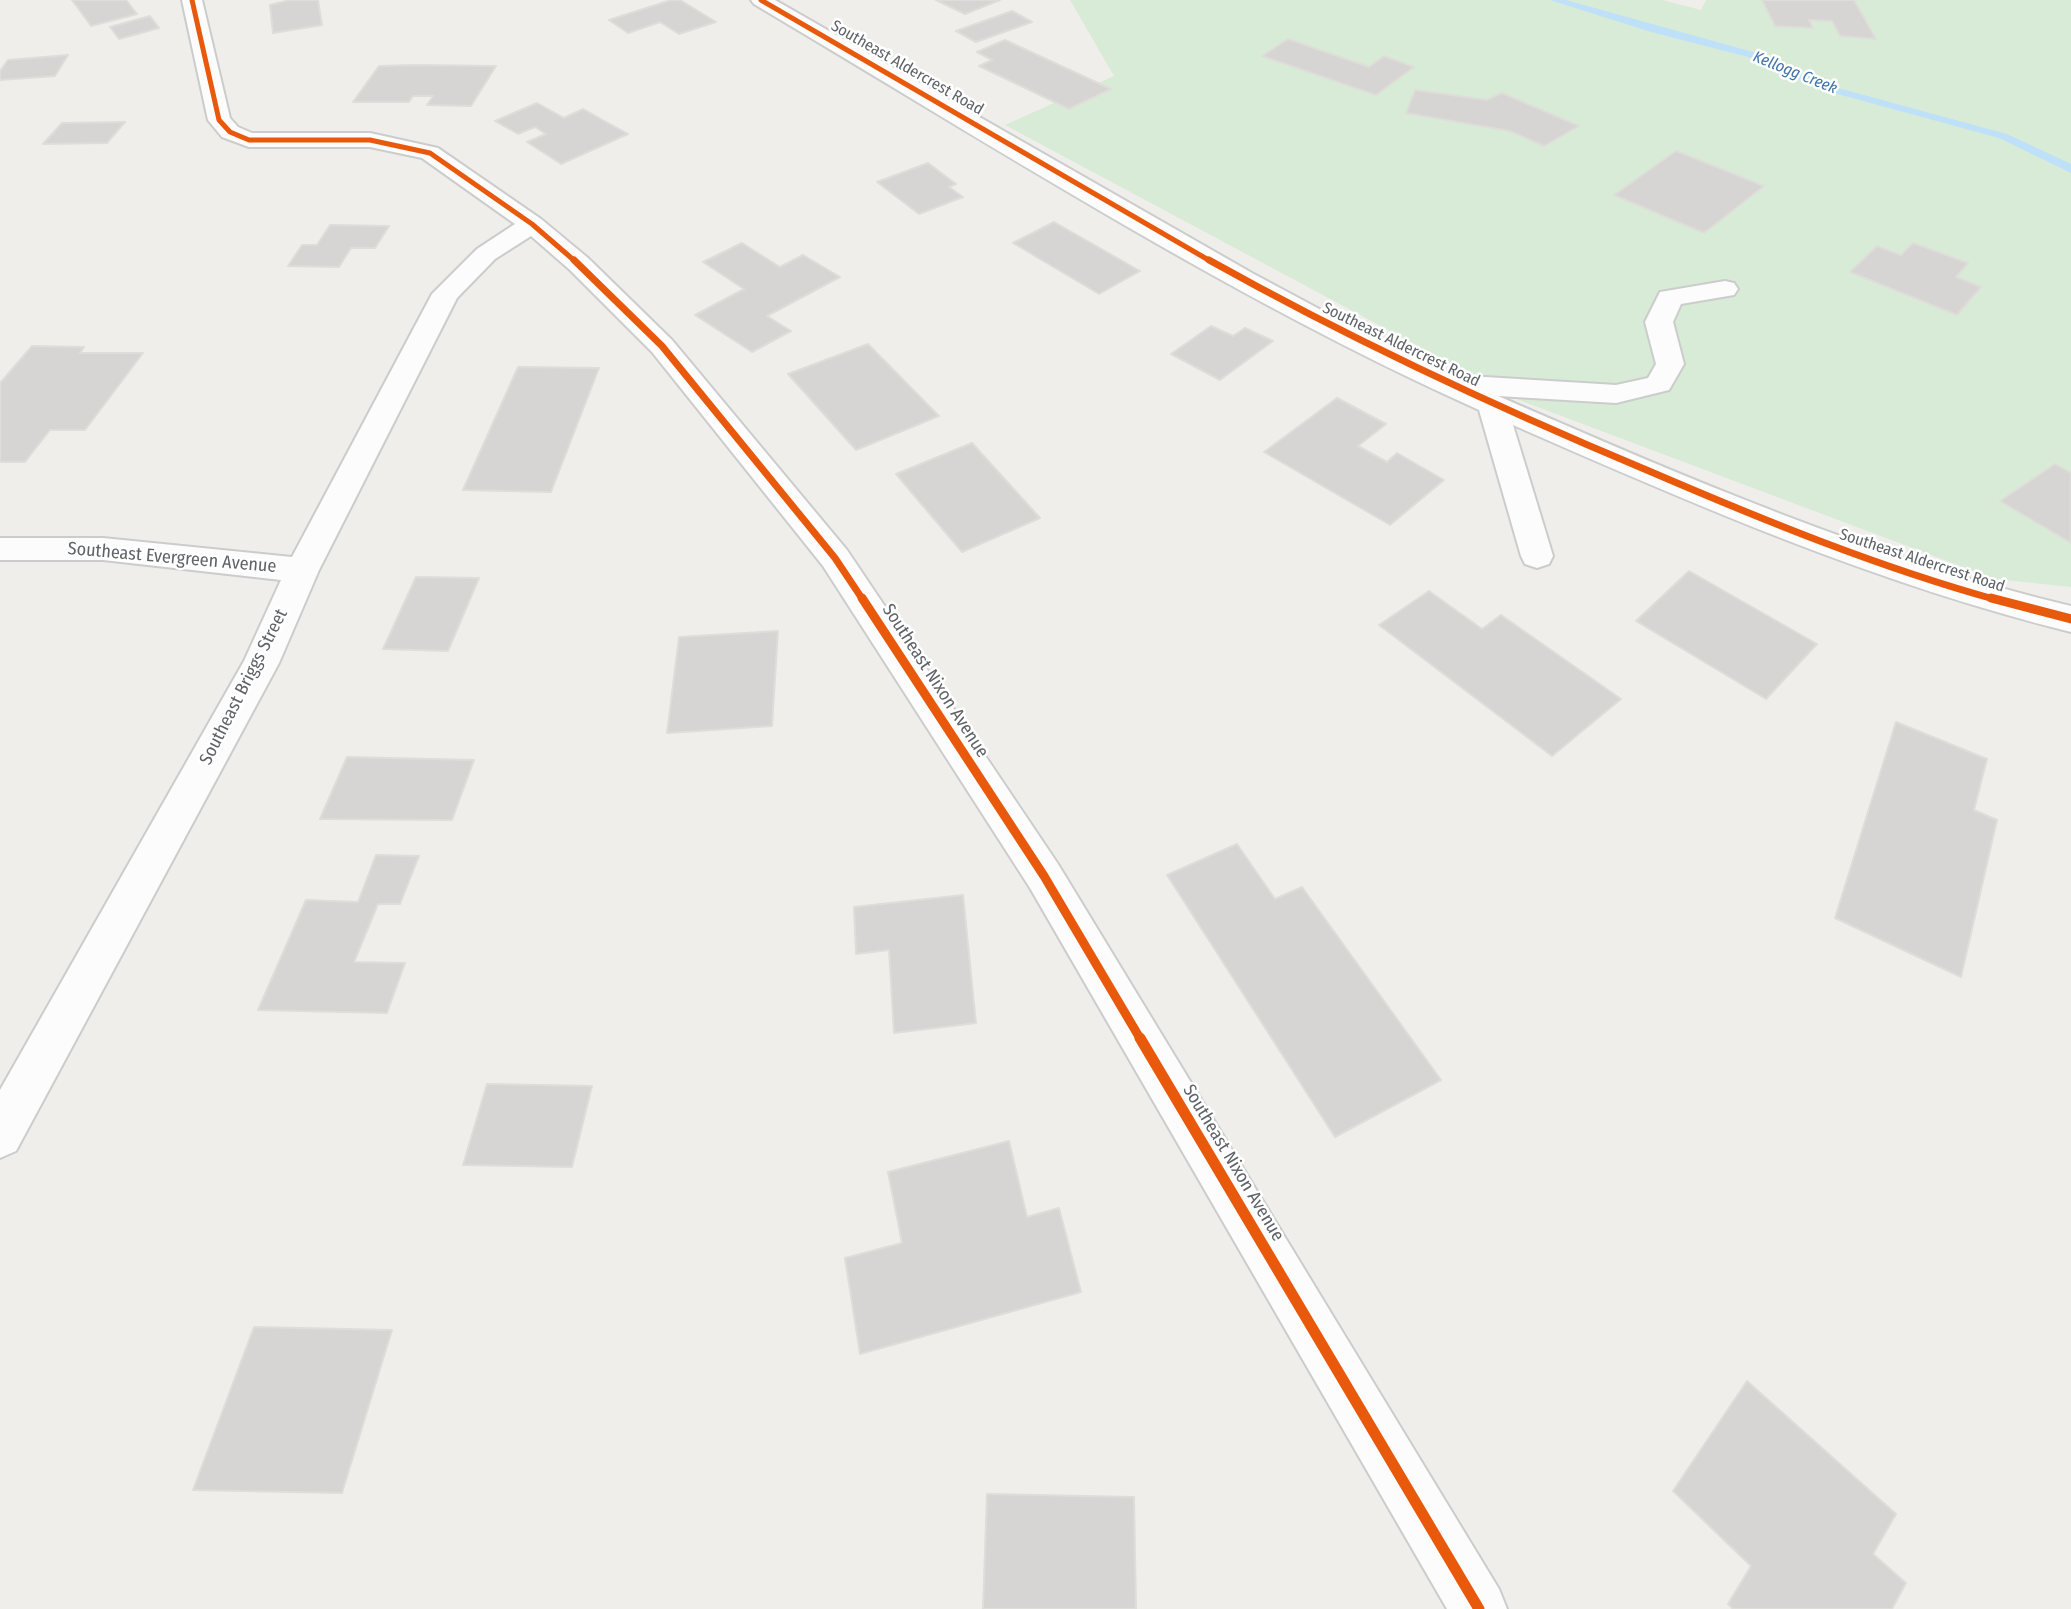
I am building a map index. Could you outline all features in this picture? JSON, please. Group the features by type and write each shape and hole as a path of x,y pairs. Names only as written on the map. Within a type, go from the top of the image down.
{"street":[{"name":"Southeast Nixon Avenue","path":"192,0 219,120 230,132 249,140 370,140 430,153 532,224 579,264 662,346 835,558 1044,876 1479,1609"},
{"name":"Southeast Aldercrest Road","path":"761,0 1314,318 1493,406 1780,527 1846,552 1974,594 2071,619"},
{"name":"Southeast Briggs Street","path":"0,1135 261,663 302,570 445,294 486,254 532,224"},
{"path":"1449,384 1616,394 1659,384 1670,363 1659,322 1670,298 1725,289"},
{"path":"1493,406 1536,556"},
{"name":"Southeast Evergreen Avenue","path":"0,549 103,549 302,570"}],"green space":[{"path":"1070,0 1662,0 1701,10 1706,0 2071,0 2071,587 1995,579 1519,400 1005,125 1114,76"}],"building":[{"path":"72,0 126,0 137,14 91,26"},
{"path":"290,0 318,0 322,25 273,33 270,5"},
{"path":"671,0 680,0 716,22 679,34 660,22 628,33 609,20"},
{"path":"936,0 1000,0 965,14"},
{"path":"1762,0 1854,0 1876,39 1840,36 1832,21 1809,20 1813,28 1775,26"},
{"path":"1012,11 1032,22 976,42 956,31"},
{"path":"150,16 159,28 119,39 110,27"},
{"path":"1288,39 1369,67 1384,56 1414,67 1376,95 1262,56"},
{"path":"1005,40 1111,89 1069,109 979,66 992,60 977,52"},
{"path":"68,55 55,76 0,80 0,71 8,60"},
{"path":"379,66 496,66 471,106 427,105 433,96 413,96 409,102 353,102"},
{"path":"1415,90 1487,100 1502,93 1579,126 1544,146 1510,131 1406,113"},
{"path":"537,103 564,118 583,109 628,134 561,164 527,142 546,134 535,127 518,134 495,121"},
{"path":"125,122 107,143 43,144 62,123"},
{"path":"1676,151 1764,186 1704,233 1614,195"},
{"path":"928,163 956,184 949,187 963,197 919,214 877,182"},
{"path":"1054,222 1140,271 1099,294 1013,243"},
{"path":"330,225 389,226 375,248 351,248 339,267 288,266 302,245 317,245"},
{"path":"742,243 780,267 803,255 840,277 767,316 791,331 752,352 695,315 744,289 703,262"},
{"path":"1913,243 1968,263 1956,277 1981,287 1957,315 1850,272 1877,246 1901,255"},
{"path":"1211,326 1233,336 1245,328 1273,341 1220,380 1171,354"},
{"path":"868,344 939,416 856,450 788,374"},
{"path":"32,346 84,347 80,353 143,353 85,430 50,430 25,462 0,462 0,383"},
{"path":"518,367 599,368 551,492 463,490"},
{"path":"1337,398 1386,424 1358,446 1387,462 1397,453 1444,480 1390,525 1264,452"},
{"path":"972,443 1040,518 962,552 896,474"},
{"path":"2055,464 2071,473 2071,543 2000,501"},
{"path":"1689,571 1817,644 1766,699 1636,621"},
{"path":"416,577 479,578 448,651 383,649"},
{"path":"1429,591 1482,629 1501,615 1621,699 1552,756 1379,625"},
{"path":"778,631 772,726 667,733 679,637"},
{"path":"1896,722 1987,759 1974,810 1997,820 1961,977 1835,918"},
{"path":"347,757 474,760 452,820 320,819"},
{"path":"1237,844 1275,899 1302,887 1441,1080 1335,1137 1167,875"},
{"path":"376,855 419,856 400,904 378,904 354,962 405,963 387,1013 258,1010 306,900 358,902"},
{"path":"963,895 976,1023 894,1033 889,950 856,954 854,907"},
{"path":"487,1084 592,1086 572,1167 463,1165"},
{"path":"1009,1141 1027,1217 1059,1208 1081,1292 860,1354 845,1258 902,1243 888,1172"},
{"path":"254,1327 392,1330 342,1493 193,1490"},
{"path":"1747,1381 1896,1514 1873,1554 1906,1583 1892,1609 1733,1609 1728,1604 1751,1566 1673,1491"},
{"path":"987,1494 1134,1497 1136,1609 983,1609"}],"waterway":[{"name":"Kellogg Creek","path":"1555,0 1756,56 1827,88 2003,136 2071,169"}],"cycle path":[{"path":"192,0 219,120 230,132 249,140 370,140 430,153 532,224 579,264 662,346 835,558 1044,876 1479,1609"},
{"path":"761,0 1242,279 1354,339 1440,380 1613,457 1810,538 1913,575 2071,619"}]}
